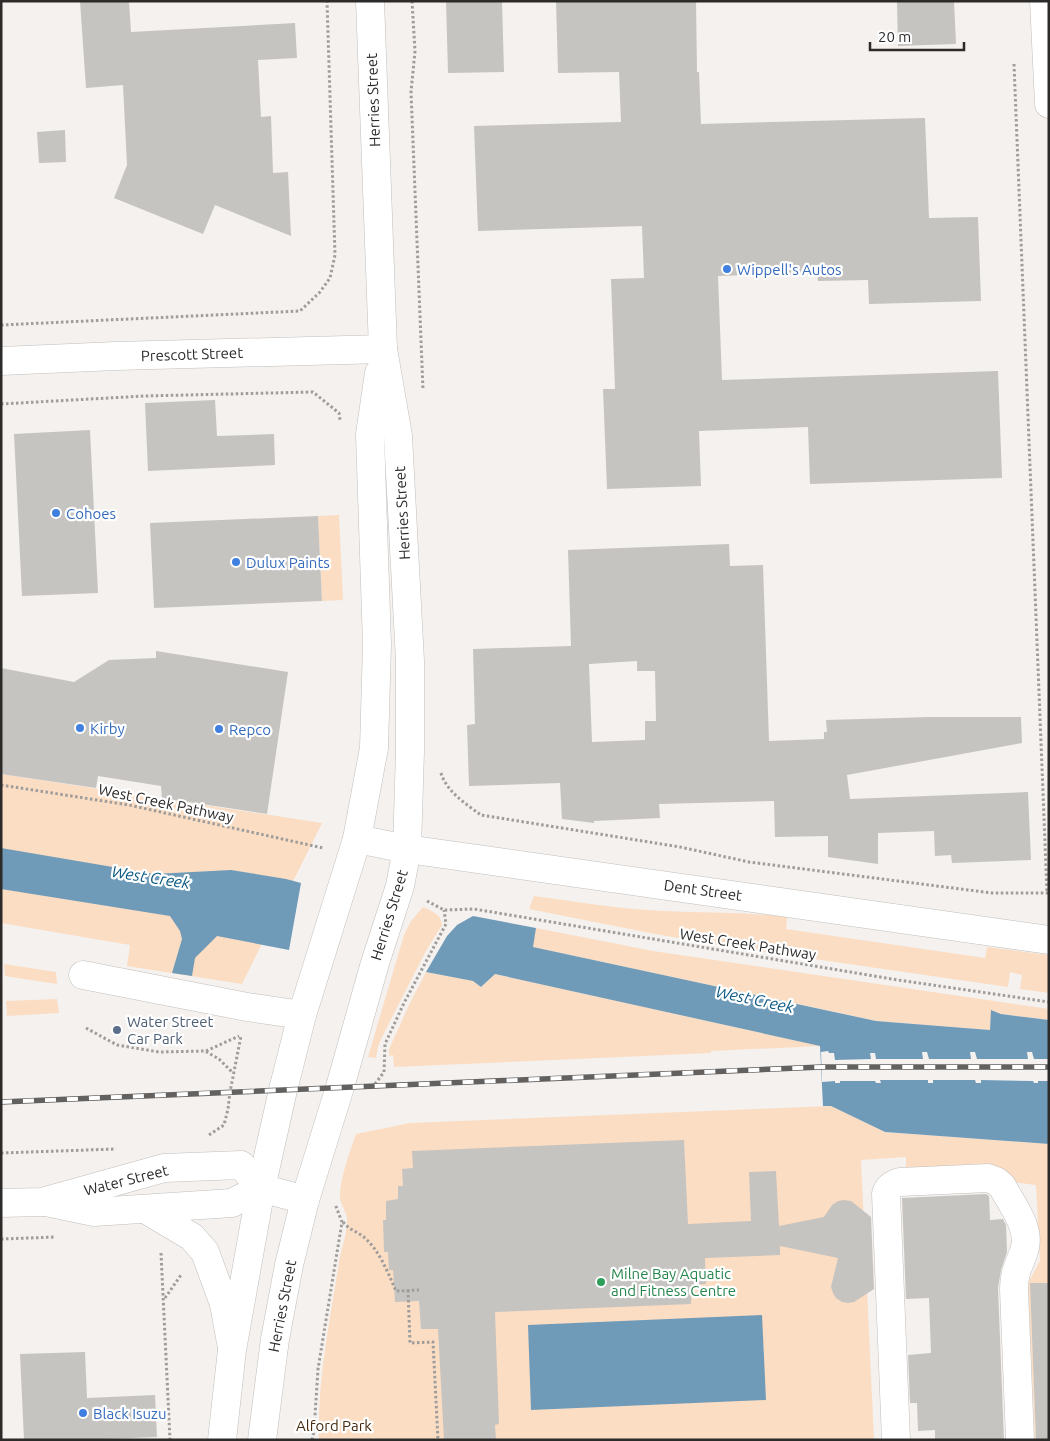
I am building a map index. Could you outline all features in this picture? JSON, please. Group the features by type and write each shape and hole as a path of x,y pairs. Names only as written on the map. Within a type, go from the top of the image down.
{"main road":[{"name":"Herries Street","path":"262,1440 275,1339 289,1265 305,1200 375,962 400,886 407,849 410,661 398,436 383,349 370,1"},
{"path":"1044,1 1049,104"},
{"name":"Herries Street","path":"222,1440 232,1350 261,1188 302,1015 357,840 374,748 377,646 370,434 383,349"},
{"name":"Prescott Street","path":"1,361 383,349"},
{"name":"Dent Street","path":"357,840 407,849 1049,940"},
{"path":"82,975 247,1007 302,1015"},
{"name":"Water Street","path":"1,1203 42,1202 94,1212 232,1203 261,1188 241,1165 164,1168 42,1202"},
{"path":"896,1440 887,1189 891,1185 900,1182 988,1178 1002,1186 1026,1232 1026,1243 1016,1271 1014,1289 1020,1440"},
{"path":"261,1188 305,1200"},
{"path":"145,1209 192,1237 205,1252 224,1304 232,1350"}],"path":[{"path":"1,325 300,311 320,292 330,278 335,254 327,1"},
{"path":"460,800 481,815 680,847 749,862 992,893 1048,893 1014,61"},
{"path":"1,404 144,396 313,392 339,413"},
{"name":"West Creek Pathway","path":"1,785 129,805 324,849"},
{"name":"West Creek Pathway","path":"370,1092 384,1072 385,1044 404,1003 446,924 444,910 474,910 898,980 1049,1002"},
{"path":"86,1028 117,1045 159,1052 205,1051 242,1035"},
{"path":"205,1051 219,1059 234,1074"},
{"path":"1,1154 116,1149"},
{"path":"334,1200 342,1222 365,1238 372,1246 396,1290 419,1290"},
{"path":"312,1440 318,1369 342,1222"},
{"path":"161,1252 170,1440"},
{"path":"164,1300 184,1269"},
{"path":"408,1290 410,1343 433,1342 438,1440"}],"green space":[{"path":"339,515 343,600 322,601 318,516"},
{"path":"1,774 322,823 242,984 127,966 130,945 1,923"},
{"path":"534,896 648,910 741,913 787,917 786,929 985,958 987,947 1049,955 1049,993 1020,989 1022,975 1010,972 1008,987 731,947 655,934 529,909"},
{"path":"423,907 438,916 442,925 426,951 385,1031 378,1046 376,1058 368,1057 404,935 411,921"},
{"path":"536,928 653,951 1049,1009 1049,1020 1001,1014 992,1010 990,1030 877,1021 532,947"},
{"path":"4,964 56,972 57,984 5,976"},
{"path":"426,972 474,981 481,987 495,974 821,1046 711,1051 711,1053 394,1067 393,1055 389,1056 389,1049"},
{"path":"57,999 59,1013 7,1016 6,1001"},
{"name":"Milne Bay Aquatic and Fitness Centre","path":"831,1106 885,1132 1049,1144 1049,1440 1035,1440 1028,1283 1040,1261 1036,1185 906,1169 906,1157 861,1160 874,1440 319,1440 320,1395 325,1351 339,1262 347,1227 347,1218 340,1200 340,1189 356,1134 410,1123"}],"water":[{"name":"West Creek","path":"1,848 154,874 231,870 301,883 289,950 217,936 195,958 192,976 172,973 182,939 180,931 170,916 1,889"},
{"name":"West Creek","path":"473,916 536,928 533,947 876,1021 990,1030 991,1010 1001,1014 1049,1020 1049,1144 885,1132 831,1106 823,1106 820,1046 495,974 481,987 473,981 426,972 447,936 457,925"},
{"path":"762,1315 766,1400 531,1410 528,1325"}],"pier":[{"path":"828,1051 829,1053 834,1053 835,1060 871,1059 870,1053 875,1053 876,1059 923,1059 922,1052 927,1052 929,1059 971,1059 970,1052 975,1052 977,1059 1028,1059 1027,1052 1032,1052 1034,1059 1049,1059 1049,1081 1038,1081 1038,1083 1033,1081 981,1080 981,1083 976,1083 975,1080 933,1080 933,1083 928,1083 928,1080 880,1080 881,1083 876,1083 875,1081 822,1082 821,1052"}],"building":[{"path":"80,1 129,1 131,32 295,23 297,58 258,60 261,117 271,116 273,173 288,172 291,236 215,205 203,234 114,198 127,165 123,85 86,88"},
{"path":"446,1 502,1 504,72 448,73"},
{"path":"556,1 696,1 697,72 699,72 701,124 925,118 929,218 978,217 981,301 869,304 868,280 818,281 817,273 718,276 722,380 998,371 1002,478 810,484 808,427 699,431 701,486 607,489 603,389 615,389 611,279 644,278 642,226 478,231 474,126 621,122 619,72 558,73"},
{"path":"897,1 954,1 956,44 898,46"},
{"path":"65,130 66,162 39,163 37,132"},
{"path":"215,400 217,436 274,434 275,465 148,471 145,403"},
{"name":"Cohoes","path":"90,430 98,593 22,596 14,434"},
{"name":"Dulux Paints","path":"318,516 322,601 154,608 150,523"},
{"path":"729,544 730,566 763,565 769,741 824,739 824,732 827,732 826,720 1021,717 1022,743 847,775 850,799 1028,792 1031,860 952,863 951,855 935,856 934,831 878,833 878,864 828,857 828,836 775,837 774,801 659,804 660,818 594,821 594,823 562,819 560,783 469,786 467,725 475,724 473,649 571,646 568,550","holes":["637,661 637,671 655,671 656,721 645,721 645,740 592,742 589,664"]},
{"path":"156,651 288,672 267,814 162,798 161,786 98,776 96,788 1,774 1,668 74,682 109,660 156,658"},
{"path":"684,1140 688,1224 751,1221 749,1172 776,1171 779,1226 824,1217 832,1205 844,1200 851,1201 871,1217 874,1289 854,1302 842,1302 836,1298 831,1287 838,1258 780,1246 780,1255 705,1258 706,1284 692,1285 691,1304 495,1312 499,1424 495,1425 496,1440 444,1440 438,1329 421,1329 419,1301 395,1302 393,1270 389,1270 388,1252 384,1252 383,1220 386,1220 386,1201 398,1199 398,1186 403,1186 402,1169 413,1168 412,1151"},
{"path":"986,1194 989,1196 990,1220 1003,1219 1006,1225 1007,1252 998,1288 1004,1440 935,1440 935,1430 918,1431 917,1403 910,1403 908,1355 931,1353 929,1298 906,1299 902,1198"},
{"path":"1030,1283 1049,1283 1049,1440 1036,1440"},
{"path":"85,1352 87,1398 155,1395 157,1437 24,1440 20,1354"}],"railway":[{"path":"1,1102 822,1067 1049,1067"}],"place":[{"name":"Wippell's Autos","path":"727,269"},
{"name":"Cohoes","path":"56,513"},
{"name":"Dulux Paints","path":"236,562"},
{"name":"Kirby","path":"80,728"},
{"name":"Repco","path":"219,729"},
{"name":"Water Street Car Park","path":"117,1030"},
{"name":"Milne Bay Aquatic and Fitness Centre","path":"601,1282"},
{"name":"Black Isuzu","path":"83,1413"}],"park label":[{"name":"Alford Park","path":"334,1425"}]}
